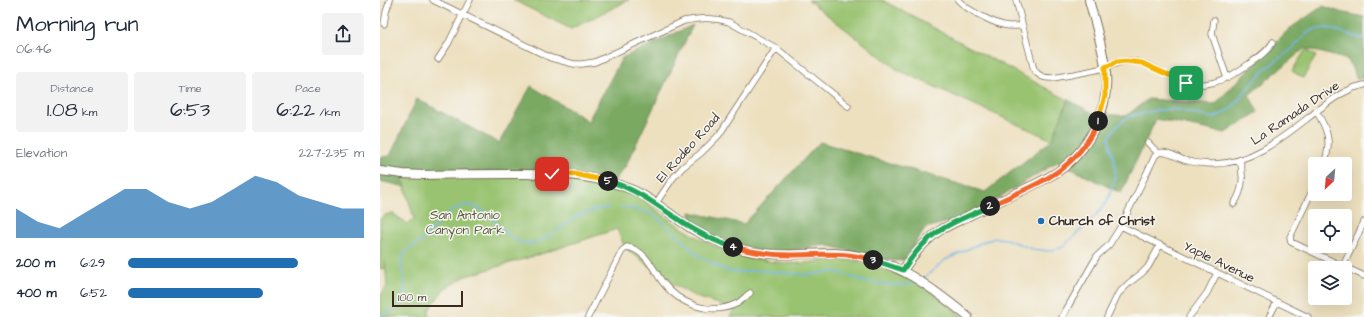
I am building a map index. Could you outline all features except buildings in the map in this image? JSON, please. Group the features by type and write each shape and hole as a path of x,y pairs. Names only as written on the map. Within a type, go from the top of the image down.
{"main road":[{"path":"903,270 917,251 932,236 942,229 1047,178 1075,158 1095,128 1102,108 1106,85 1105,67 1089,0"},
{"path":"380,171 424,175 574,174 613,182 656,203 694,229 731,247 769,254 836,253 854,255 903,270 931,287 968,317"}],"street":[{"path":"384,24 390,0"},
{"path":"433,0 551,58 574,64 595,62 684,20 710,18 728,22 776,48 848,106"},
{"path":"438,59 448,44 470,0"},
{"path":"958,0 966,7 991,20 1008,26 1022,26"},
{"path":"1016,0 1032,66 1038,76 1045,78 1053,78 1105,67 1117,62 1133,61 1148,65 1168,76 1186,83 1206,84 1227,78 1270,48 1273,42"},
{"path":"1214,20 1212,34 1227,78"},
{"name":"El Rodeo Road","path":"656,203 673,178 683,167 701,153 719,135 776,48"},
{"name":"La Ramada Drive","path":"1158,153 1164,152 1184,160 1200,164 1222,164 1240,160 1264,150 1316,111 1346,91 1364,85"},
{"path":"1316,111 1328,134 1327,157"},
{"path":"1062,317 1097,256 1109,245 1121,226 1155,156 1158,153 1148,143"},
{"path":"1234,204 1242,187 1243,177 1240,160"},
{"path":"1308,199 1290,236 1291,242 1332,261"},
{"path":"1345,261 1364,222"},
{"name":"Yaple Avenue","path":"1121,226 1308,317"},
{"path":"1107,317 1118,294 1148,267 1160,245"},
{"path":"588,317 622,251 627,247 637,251 645,257 669,290 685,304 693,307 711,310 724,309 737,303 750,293"},
{"path":"1352,270 1364,276"},
{"path":"1189,317 1207,293 1217,273"},
{"path":"1269,317 1277,302"}],"green space":[{"path":"513,0 629,0 571,29"},
{"path":"808,0 882,0 1068,100 1052,140 898,70"},
{"path":"1323,6 1340,12 1364,17 1364,78 1357,79 1348,60 1305,48 1249,95 1258,112 1225,133 1156,119 1121,193 1057,162 967,217 925,228 904,260 894,261 825,245 765,254 693,229 690,212 744,224 820,142 985,192 1052,140 1068,100 1093,113 1126,116 1148,99 1215,104 1289,29"},
{"path":"693,25 625,167 614,181 552,170 474,172 400,171 406,187 380,181 380,157 390,156 417,99 499,143 531,86 588,121 622,58"},
{"path":"1306,49 1316,56 1303,78 1292,71"},
{"name":"San Antonio Canyon Park","path":"552,170 570,172 634,189 649,204 691,233 715,246 740,255 754,259 790,263 806,263 821,260 853,260 872,266 876,270 878,268 917,281 963,317 730,317 734,309 696,297 673,284 625,248 617,229 544,253 466,276 444,289 429,310 429,317 380,317 380,296 387,286 385,260 385,268 380,269 380,219 383,216 392,213 408,224 414,218 400,171"}],"waterway":[{"path":"923,279 945,260 985,241 996,238 1006,239 1032,249 1049,251 1063,247 1094,217 1106,203 1115,177 1115,164 1109,138 1114,129 1127,117 1158,110 1175,109 1214,118 1231,109 1246,90 1268,67 1292,49 1306,34 1315,29 1328,28 1364,39"},
{"path":"380,317 396,306 403,296 405,284 401,262 406,251 425,238 445,215 462,206 473,206 484,211 511,237 521,242 533,243 543,240 578,216 593,210 609,208"},
{"path":"621,208 635,209 652,214 664,223 699,256 725,270 734,272 754,270 807,275 838,272 865,282 895,285 915,282"}],"place":[{"name":"Church of Christ","path":"1041,221"}],"route":[{"path":"552,174 574,174 613,182 656,203 694,229 731,247 756,253 769,254 790,255 836,253 854,255 903,270 917,251 932,236 942,229 1056,174 1075,158 1090,138 1099,120 1105,96 1105,67 1117,62 1133,61 1148,65 1168,76 1186,83"}]}
